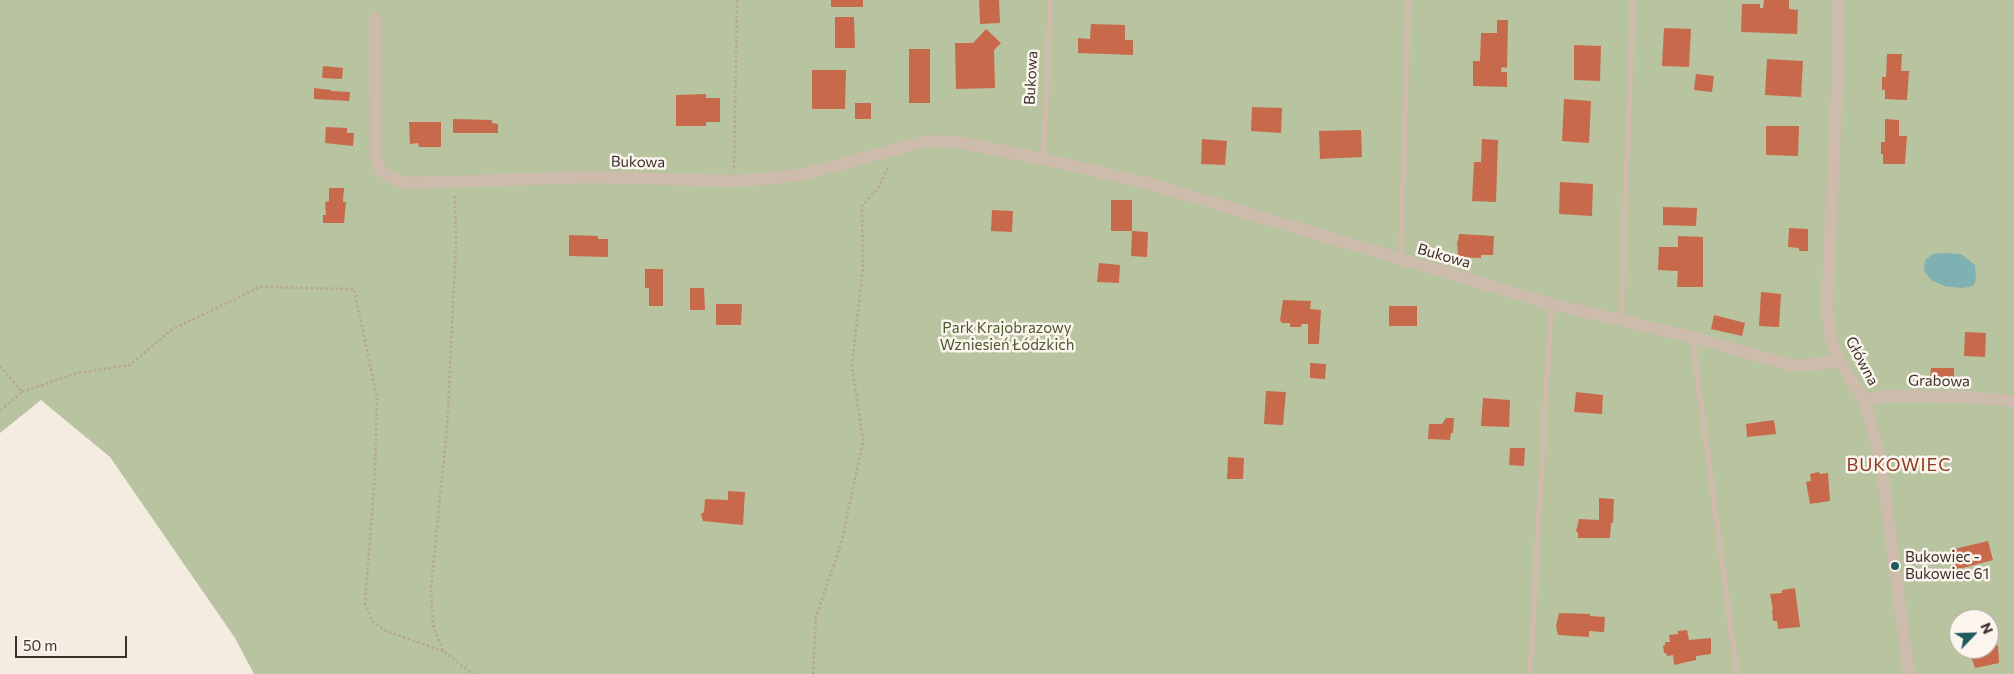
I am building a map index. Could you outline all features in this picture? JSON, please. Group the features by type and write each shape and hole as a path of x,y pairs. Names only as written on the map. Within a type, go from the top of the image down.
{"street":[{"name":"Główna","path":"1837,0 1837,88 1827,309 1831,339 1839,361 1864,400 1880,456 1909,674"},
{"name":"Bukowa","path":"374,19 376,156 380,170 391,178 408,183 594,177 734,181 774,178 804,174 893,149 941,140 1043,159 1147,183 1551,304 1692,337 1790,365 1839,361"},
{"name":"Grabowa","path":"1864,400 1887,396 1968,397 2014,401"}],"lane":[{"name":"Bukowa","path":"1043,159 1051,0"},
{"path":"1401,260 1408,0"},
{"path":"1620,320 1633,0"},
{"path":"1530,674 1551,304"},
{"path":"1692,337 1737,674"}],"path":[{"path":"734,181 736,0"},
{"path":"813,674 816,617 841,544 864,441 852,366 863,268 862,206 879,187 888,172 893,149"},
{"path":"443,651 433,625 431,587 447,428 456,242 454,182"},
{"path":"0,411 22,392 77,373 130,365 171,330 260,287 354,289 377,398 375,474 365,603 372,620 386,631 443,651 473,674"},
{"path":"0,366 22,392"}],"green space":[{"name":"Park Krajobrazowy Wzniesień Łódzkich","path":"0,0 2014,0 2014,674 254,674 235,638 110,457 41,400 0,433"}],"water":[{"path":"1933,254 1961,254 1975,265 1976,280 1973,286 1963,288 1944,286 1931,280 1924,270 1925,260"}],"building":[{"path":"831,0 863,0 863,7 831,7"},
{"path":"979,0 999,0 1000,23 980,24"},
{"path":"1764,0 1789,0 1789,9 1798,10 1797,34 1741,32 1742,4 1760,4 1760,8 1763,8"},
{"path":"835,17 854,17 855,48 835,48"},
{"path":"1497,20 1508,20 1507,68 1502,67 1501,72 1507,72 1507,87 1473,86 1473,61 1480,61 1481,33 1497,33"},
{"path":"1091,24 1125,25 1125,40 1133,40 1133,55 1078,53 1078,38 1090,39"},
{"path":"1664,28 1691,29 1689,67 1662,66"},
{"path":"986,29 1001,43 994,50 995,88 956,89 955,43 973,43"},
{"path":"1574,45 1601,46 1600,81 1574,80"},
{"path":"909,49 930,49 930,103 909,103"},
{"path":"1887,54 1902,54 1901,71 1909,71 1907,100 1885,99 1885,90 1882,90 1882,77 1886,77"},
{"path":"1767,59 1803,61 1801,97 1765,95"},
{"path":"323,66 343,68 342,79 322,78"},
{"path":"812,70 846,70 845,109 812,109"},
{"path":"1696,74 1714,76 1712,92 1694,90"},
{"path":"314,88 350,92 349,101 314,99"},
{"path":"706,94 706,98 720,98 720,122 706,122 706,126 676,126 676,95"},
{"path":"1564,99 1591,101 1589,143 1562,141"},
{"path":"855,103 871,103 871,119 855,119"},
{"path":"1252,107 1282,108 1281,133 1251,131"},
{"path":"453,119 492,120 492,123 498,124 498,133 453,133"},
{"path":"1885,119 1899,120 1899,136 1907,136 1905,164 1883,164 1881,142 1885,142"},
{"path":"409,122 441,122 441,147 419,147 418,143 410,144"},
{"path":"1766,126 1799,126 1798,156 1766,155"},
{"path":"326,127 347,128 347,133 354,133 353,146 325,143"},
{"path":"1361,130 1362,157 1320,159 1319,131"},
{"path":"1202,139 1227,141 1225,165 1201,164"},
{"path":"1482,139 1498,140 1496,202 1472,201 1474,162 1481,162"},
{"path":"1560,182 1593,184 1592,216 1559,214"},
{"path":"329,188 344,188 343,202 346,202 344,223 323,223 323,215 326,215 325,202 329,201"},
{"path":"1111,200 1132,200 1132,231 1111,231"},
{"path":"1663,207 1697,208 1696,226 1663,225"},
{"path":"992,210 1013,211 1012,232 991,231"},
{"path":"1789,228 1808,229 1808,251 1799,251 1799,248 1788,247"},
{"path":"1132,231 1148,232 1147,257 1131,256"},
{"path":"1459,234 1494,236 1493,255 1481,255 1481,258 1458,257 1457,241"},
{"path":"569,235 598,236 598,239 608,239 608,257 569,256"},
{"path":"1678,236 1703,237 1703,287 1677,287 1678,271 1658,270 1659,247 1678,247"},
{"path":"1099,263 1120,265 1119,283 1097,282"},
{"path":"645,269 663,269 663,306 649,306 649,288 645,288"},
{"path":"690,288 704,288 705,310 690,310"},
{"path":"1761,292 1781,294 1779,327 1759,326"},
{"path":"1283,300 1311,301 1310,309 1321,310 1319,344 1308,344 1308,324 1302,324 1301,327 1290,327 1290,323 1282,323 1280,320"},
{"path":"716,304 742,304 741,325 716,325"},
{"path":"1389,306 1417,306 1417,326 1389,326"},
{"path":"1714,315 1745,323 1742,336 1711,329"},
{"path":"1965,332 1986,333 1985,357 1964,356"},
{"path":"1310,363 1326,364 1325,379 1310,378"},
{"path":"1931,368 1954,368 1954,379 1930,379"},
{"path":"1266,391 1286,392 1283,425 1264,424"},
{"path":"1576,392 1603,395 1602,414 1574,412"},
{"path":"1483,398 1510,400 1509,427 1481,426"},
{"path":"1446,418 1454,418 1453,433 1451,433 1450,440 1428,439 1429,424 1442,424"},
{"path":"1774,420 1776,434 1747,437 1746,424"},
{"path":"1510,448 1525,448 1524,466 1509,465"},
{"path":"1228,457 1244,458 1243,479 1227,479"},
{"path":"1819,472 1820,474 1828,473 1830,501 1810,504 1806,482 1811,481 1810,474"},
{"path":"728,491 745,492 743,525 703,521 701,514 704,512 705,499 728,500"},
{"path":"1599,498 1614,499 1610,538 1578,538 1576,531 1579,519 1599,520"},
{"path":"1988,541 1993,560 1955,570 1950,550"},
{"path":"1795,588 1800,627 1778,629 1777,621 1773,621 1770,594 1782,593 1782,590"},
{"path":"1559,613 1590,614 1590,616 1605,617 1604,632 1589,631 1589,637 1558,635 1556,626"},
{"path":"1687,630 1689,640 1711,638 1711,654 1696,656 1696,660 1674,665 1673,655 1667,656 1664,653 1663,646 1665,642 1670,642 1669,635"},
{"path":"1972,659 1999,659 1999,663 1975,668"}],"place":[{"name":"Bukowiec - Bukowiec 61","path":"1895,566"}],"district":[{"name":"BUKOWIEC","path":"1899,465"}]}
